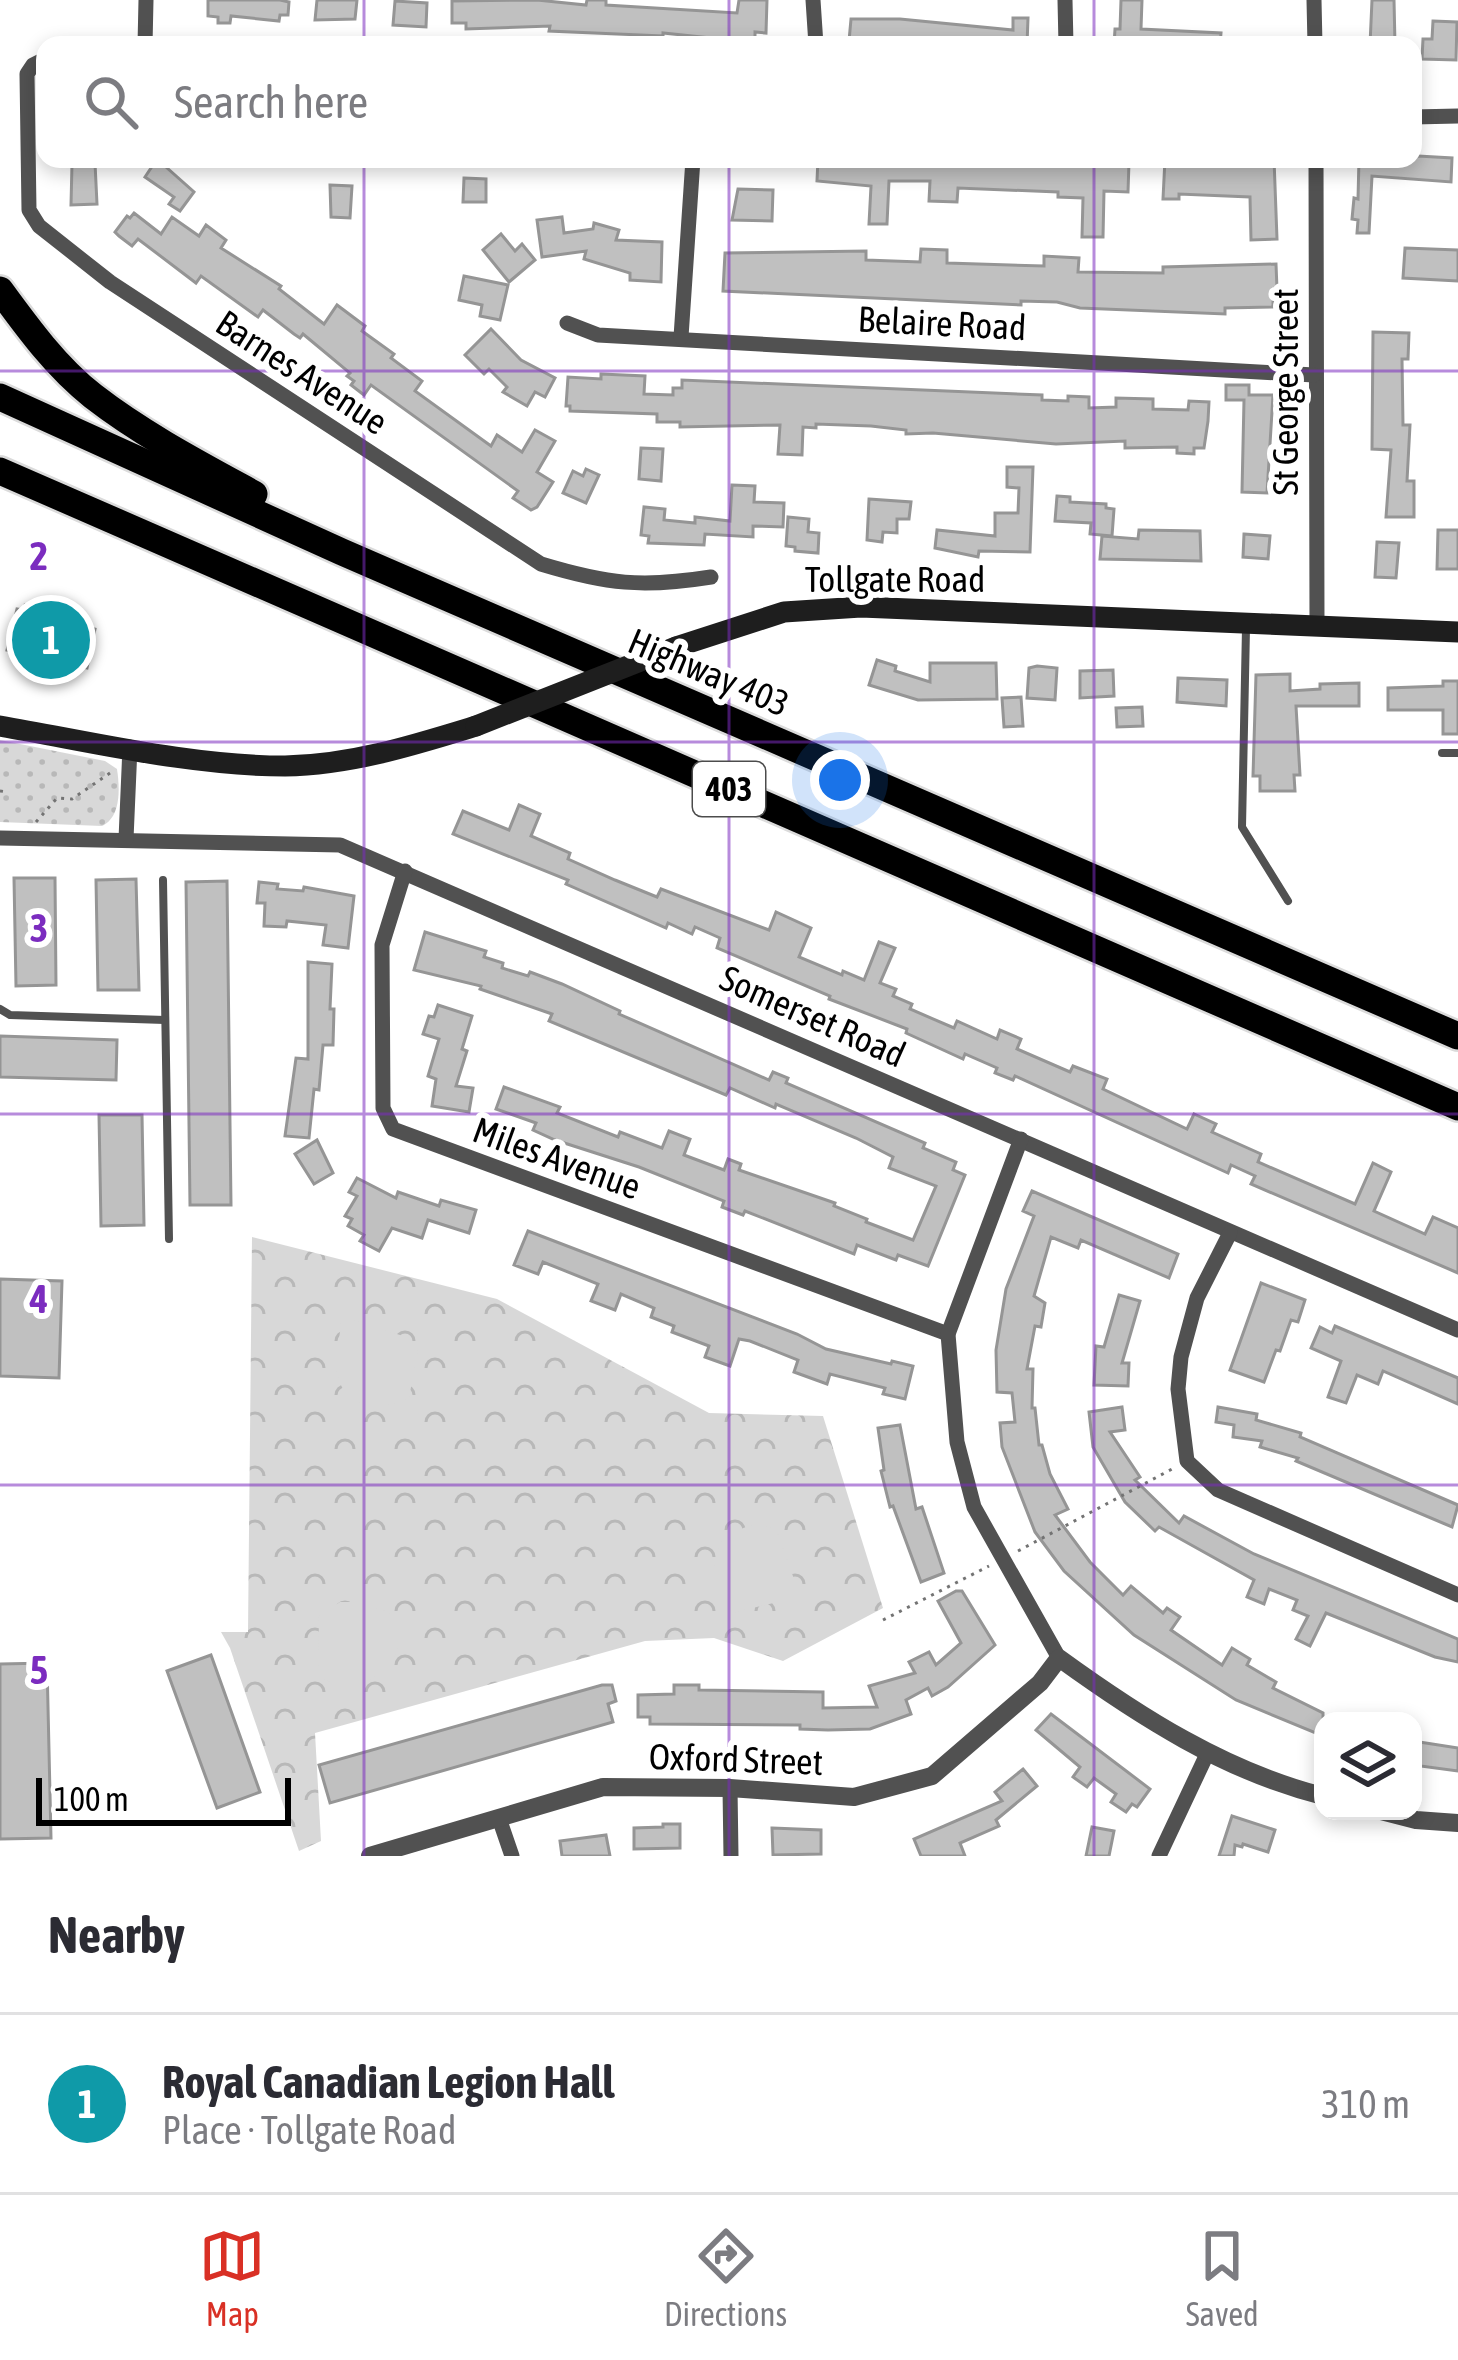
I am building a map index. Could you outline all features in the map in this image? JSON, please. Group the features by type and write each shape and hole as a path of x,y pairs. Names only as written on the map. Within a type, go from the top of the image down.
{"highway":[{"path":"0,290 34,337 92,394 183,456 307,523 342,553"},
{"name":"Highway 403","path":"0,397 342,553 1458,1036"},
{"name":"403","path":"0,471 1458,1107"}],"main road":[{"name":"Tollgate Road","path":"0,726 130,752 286,766 382,754 476,727 676,646 784,612 861,607 1458,632"}],"street":[{"path":"145,36 146,0"},
{"path":"814,0 816,36"},
{"path":"1065,0 1066,36"},
{"path":"1314,0 1315,36"},
{"name":"Barnes Avenue","path":"36,64 26,74 29,210 39,226 110,282 541,564 600,582 658,585 711,577"},
{"path":"1422,117 1458,116"},
{"path":"681,337 692,168"},
{"name":"St George Street","path":"1316,168 1316,625"},
{"name":"Belaire Road","path":"568,323 598,335 1314,375"},
{"path":"126,839 130,752"},
{"name":"Somerset Road","path":"0,838 340,845 1458,1330"},
{"name":"Miles Avenue","path":"405,871 382,945 383,1108 393,1130 948,1334"},
{"path":"1021,1139 948,1334 957,1442 974,1507 1059,1658 1141,1717 1208,1751 1314,1792"},
{"path":"1230,1232 1197,1298 1181,1357 1178,1389 1187,1461 1218,1490 1458,1595"},
{"name":"Oxford Street","path":"370,1856 603,1787 854,1796 932,1776 1040,1683 1059,1658"},
{"path":"1159,1856 1208,1751"},
{"path":"730,1788 730,1856"},
{"path":"1416,1820 1458,1823"},
{"path":"500,1821 512,1856"}],"lane":[{"path":"1246,622 1242,827 1288,901"},
{"path":"1442,753 1458,753"},
{"path":"163,880 169,1239"},
{"path":"0,1009 10,1015 165,1020"}],"path":[{"path":"22,838 57,798 72,799 91,789 130,752"},
{"path":"0,791 8,792"},
{"path":"883,1620 1187,1461"}],"green space":[{"path":"0,740 105,761 117,769 119,793 113,816 102,826 0,822"},
{"path":"252,1237 497,1299 709,1413 823,1416 883,1608 783,1661 714,1638 645,1641 315,1733 321,1841 299,1851 221,1632 248,1632"},
{"path":"349,1319 400,1335 418,1349 409,1398 376,1406 347,1394 336,1361 341,1323"},
{"path":"754,1524 776,1529 794,1579 786,1600 732,1613 717,1584 717,1556 725,1535"},
{"path":"340,1602 389,1612 399,1637 389,1665 367,1681 341,1685 318,1674 319,1616"}],"building":[{"path":"208,0 280,0 289,2 288,15 280,15 279,21 231,16 230,23 218,23 218,17 208,16"},
{"path":"317,0 357,0 355,19 315,20"},
{"path":"587,0 606,0 606,5 737,13 739,0 767,0 766,33 663,36 549,31 550,26 466,29 466,23 452,23 452,1 586,5"},
{"path":"1121,0 1142,0 1141,29 1221,33 1115,36 1115,29 1120,29"},
{"path":"1372,0 1394,0 1395,36 1370,36"},
{"path":"395,1 427,3 426,27 393,25"},
{"path":"1013,18 1028,18 1027,36 849,36 851,19 1013,30"},
{"path":"1433,21 1457,22 1456,60 1422,59 1423,39 1432,39"},
{"path":"1422,156 1452,158 1451,182 1372,176 1369,233 1357,233 1358,220 1352,219 1354,198 1358,199 1359,168 1422,168"},
{"path":"72,168 95,168 97,204 71,205"},
{"path":"151,168 167,168 194,192 180,211 169,204 174,197 145,177"},
{"path":"818,168 1129,168 1128,192 1104,191 1103,237 1082,237 1083,198 1058,197 1058,192 958,188 957,202 929,201 930,181 889,181 887,224 869,224 871,186 817,181"},
{"path":"1165,168 1274,168 1277,239 1251,240 1250,197 1179,194 1179,199 1163,199"},
{"path":"464,178 486,179 486,202 463,202"},
{"path":"330,185 352,186 350,218 331,217"},
{"path":"738,189 773,190 772,221 732,220"},
{"path":"134,213 161,234 172,217 199,236 206,225 226,240 221,248 281,286 324,324 337,305 422,381 415,391 491,446 497,435 522,452 535,430 555,441 537,472 553,482 537,507 531,510 513,498 518,491 371,385 364,395 351,385 350,373 303,334 300,338 263,310 258,317 201,276 196,283 138,239 132,246 115,232"},
{"path":"562,217 564,233 593,229 594,223 619,230 616,240 662,242 661,282 630,280 630,273 584,259 586,251 542,257 537,220"},
{"path":"501,234 515,251 522,244 535,260 509,282 483,250"},
{"path":"1405,248 1458,250 1458,281 1403,278"},
{"path":"921,249 947,250 947,263 1044,266 1044,256 1079,258 1078,272 1163,273 1163,267 1276,264 1277,289 1273,289 1273,307 1225,308 1225,314 1080,308 1057,302 1021,301 1021,305 723,291 725,253 866,251 866,260 920,262"},
{"path":"464,276 508,285 500,320 480,316 482,305 459,300"},
{"path":"491,329 521,360 555,378 545,397 535,392 527,406 503,392 507,387 489,369 484,374 465,355"},
{"path":"1373,332 1409,333 1408,359 1402,359 1403,425 1410,425 1407,481 1414,481 1414,517 1386,517 1391,450 1372,449"},
{"path":"601,374 645,376 644,394 673,395 673,388 682,388 682,380 1042,395 1042,400 1089,397 1089,408 1116,407 1116,398 1153,399 1153,409 1188,410 1189,401 1209,402 1208,421 1204,448 1194,448 1194,454 1177,453 1177,447 1125,448 1125,441 1056,444 816,424 816,428 803,427 802,455 778,454 780,425 680,427 680,422 657,422 657,414 570,411 566,406 568,377 601,379"},
{"path":"1226,385 1249,385 1249,395 1273,395 1267,493 1242,492 1244,400 1226,400"},
{"path":"641,448 663,449 661,481 639,479"},
{"path":"1007,467 1033,467 1030,552 979,551 978,557 935,548 937,530 995,536 995,513 1018,513 1019,488 1007,487"},
{"path":"586,469 599,475 586,503 563,493 573,471 583,476"},
{"path":"732,485 755,486 754,502 784,503 783,527 753,526 753,537 705,534 704,545 648,543 649,536 641,535 644,507 665,509 664,520 730,521"},
{"path":"1057,496 1114,509 1112,536 1090,534 1091,523 1055,521"},
{"path":"869,499 911,502 909,519 897,519 897,533 883,532 882,542 867,540"},
{"path":"788,517 809,519 808,532 819,533 818,553 786,546"},
{"path":"1139,530 1200,531 1201,561 1100,559 1102,536 1138,539"},
{"path":"1438,530 1458,530 1458,569 1437,569"},
{"path":"1244,534 1270,536 1268,559 1243,557"},
{"path":"1377,542 1399,543 1396,578 1375,577"},
{"path":"25,605 82,613 79,625 95,629 87,668 7,650 17,609"},
{"path":"877,660 930,682 930,663 996,663 997,699 918,700 869,685"},
{"path":"1029,668 1057,668 1055,700 1027,698"},
{"path":"1113,670 1114,696 1080,698 1080,671"},
{"path":"1290,674 1290,691 1359,683 1359,706 1296,706 1300,775 1294,775 1295,791 1260,791 1260,776 1253,776 1256,675"},
{"path":"1178,678 1227,680 1226,706 1177,702"},
{"path":"1443,681 1458,681 1458,734 1443,734 1443,710 1388,710 1388,688 1443,686"},
{"path":"1021,697 1023,726 1004,727 1002,698"},
{"path":"1142,707 1143,726 1117,727 1116,708"},
{"path":"519,805 540,814 531,836 615,880 657,897 661,889 769,930 776,912 811,928 799,957 842,975 843,971 864,980 879,942 895,948 880,983 896,989 893,996 912,1004 910,1009 954,1028 957,1021 997,1039 1000,1030 1021,1039 1017,1049 1070,1072 1073,1066 1107,1079 1103,1089 1187,1129 1194,1114 1216,1124 1212,1132 1261,1154 1258,1162 1355,1204 1373,1163 1391,1172 1374,1211 1425,1234 1433,1217 1458,1228 1458,1273 1251,1184 1255,1176 1231,1165 1228,1173 1015,1076 1013,1080 995,1073 997,1068 965,1054 963,1059 906,1033 907,1029 829,999 717,948 720,938 695,927 692,934 668,923 666,928 566,884 568,880 453,834 463,811 509,830"},
{"path":"14,878 55,878 56,985 16,986"},
{"path":"136,879 139,990 98,990 96,880"},
{"path":"227,881 231,1205 190,1205 186,882"},
{"path":"259,882 278,884 277,889 303,891 304,887 354,896 348,948 323,945 326,925 287,921 286,927 264,926 265,903 257,903"},
{"path":"425,932 486,951 484,957 503,963 502,968 562,984 769,1080 773,1072 788,1078 786,1083 925,1143 923,1148 956,1162 953,1170 965,1175 928,1266 857,1245 854,1254 745,1211 743,1215 722,1207 724,1201 555,1140 533,1130 536,1123 496,1109 504,1087 560,1107 557,1113 618,1137 620,1132 662,1148 669,1131 690,1139 684,1155 724,1170 728,1159 741,1164 739,1170 835,1203 866,1222 913,1240 936,1186 889,1168 893,1157 856,1138 776,1104 775,1108 730,1088 726,1095 549,1021 552,1014 481,986 414,970"},
{"path":"308,962 332,964 330,1009 334,1009 333,1045 323,1045 309,1138 285,1136 296,1058 308,1059"},
{"path":"438,1005 472,1016 456,1086 473,1088 469,1112 432,1106 436,1079 428,1076 439,1039 423,1034"},
{"path":"0,1036 117,1040 116,1080 0,1077"},
{"path":"99,1115 142,1115 144,1225 101,1226"},
{"path":"317,1140 333,1173 314,1184 295,1154"},
{"path":"357,1178 396,1198 398,1192 439,1206 441,1200 476,1210 469,1233 428,1220 422,1238 392,1228 379,1251 360,1241 364,1235 348,1226 352,1219 345,1216 357,1196 349,1192"},
{"path":"1032,1191 1178,1254 1169,1278 1081,1240 1078,1248 1051,1237 1034,1296 1045,1303 1041,1327 1035,1326 1027,1369 1033,1369 1032,1408 1039,1445 1068,1509 1055,1515 1090,1562 1123,1595 1131,1586 1163,1613 1167,1608 1180,1617 1171,1630 1222,1665 1232,1648 1250,1659 1247,1665 1276,1682 1273,1688 1321,1712 1314,1712 1314,1732 1236,1700 1134,1635 1064,1571 1035,1532 1002,1447 1000,1423 1015,1422 1012,1393 997,1392 996,1350 1006,1289 1034,1216 1023,1211"},
{"path":"528,1231 826,1349 913,1366 905,1399 883,1394 885,1388 830,1374 827,1384 794,1372 798,1360 750,1341 739,1339 730,1366 705,1357 709,1346 672,1332 674,1326 651,1317 654,1308 621,1294 615,1310 591,1301 598,1284 543,1262 538,1274 514,1265"},
{"path":"0,1279 62,1281 59,1378 0,1376"},
{"path":"1261,1283 1305,1300 1264,1382 1230,1370"},
{"path":"1119,1295 1140,1301 1122,1363 1129,1363 1128,1386 1094,1385 1096,1346 1104,1347"},
{"path":"1335,1326 1458,1378 1458,1404 1383,1371 1378,1384 1357,1375 1346,1403 1328,1397 1341,1361 1311,1348 1320,1327 1332,1333"},
{"path":"1122,1407 1125,1430 1110,1432 1140,1477 1135,1480 1179,1523 1184,1516 1254,1554 1458,1639 1458,1662 1326,1613 1310,1646 1296,1639 1308,1616 1293,1610 1297,1600 1269,1589 1264,1604 1247,1597 1254,1580 1159,1527 1155,1531 1125,1502 1093,1447 1089,1412"},
{"path":"1218,1407 1257,1414 1256,1420 1301,1433 1300,1437 1458,1505 1452,1527 1296,1461 1298,1458 1260,1447 1262,1441 1233,1437 1234,1425 1216,1422"},
{"path":"900,1425 916,1509 922,1507 944,1573 921,1582 890,1507 881,1471 878,1428"},
{"path":"962,1591 995,1645 948,1687 932,1696 928,1688 906,1700 911,1714 870,1729 828,1730 800,1729 800,1725 650,1724 650,1717 638,1717 638,1695 674,1694 674,1685 699,1685 699,1690 823,1692 823,1708 877,1707 869,1686 915,1673 909,1662 929,1652 936,1665 961,1643 938,1601"},
{"path":"211,1655 260,1792 217,1808 167,1671"},
{"path":"47,1663 51,1838 0,1839 0,1664"},
{"path":"612,1685 616,1701 608,1704 613,1722 330,1803 319,1765"},
{"path":"1051,1714 1150,1789 1137,1807 1132,1804 1126,1812 1111,1802 1116,1794 1094,1778 1087,1787 1073,1777 1080,1767 1036,1730"},
{"path":"1422,1742 1458,1748 1458,1771 1422,1766"},
{"path":"1023,1769 1037,1786 996,1820 999,1826 960,1843 965,1856 921,1856 914,1839 1002,1801 995,1792"},
{"path":"1232,1816 1275,1830 1268,1852 1243,1844 1235,1845 1234,1856 1219,1856"},
{"path":"680,1824 680,1848 634,1849 634,1828"},
{"path":"1092,1827 1114,1831 1109,1856 1086,1856"},
{"path":"772,1828 821,1830 821,1854 773,1855"},
{"path":"606,1835 610,1856 562,1856 560,1841"}],"place":[{"name":"Royal Canadian Legion Hall","path":"51,640"}]}
